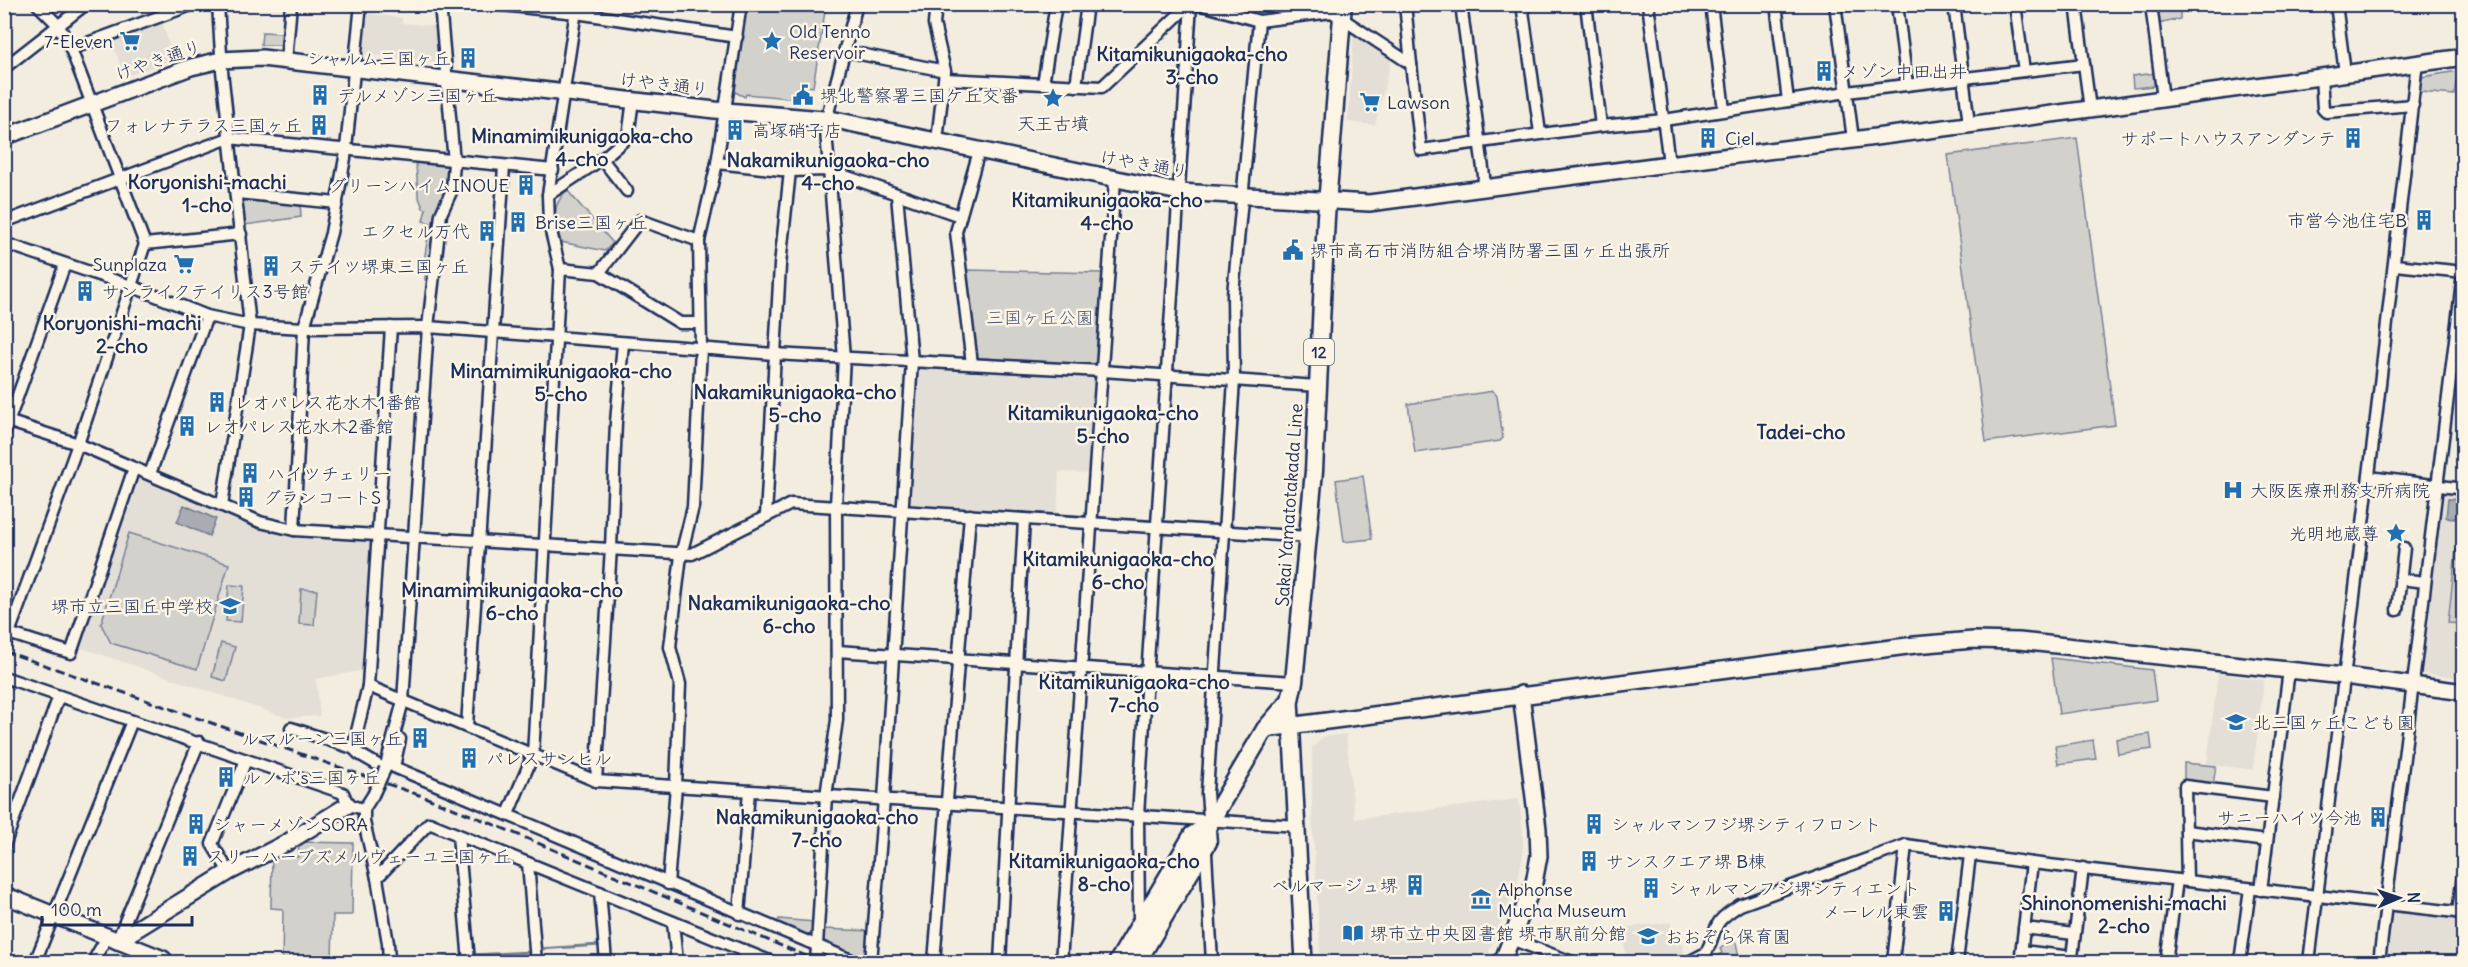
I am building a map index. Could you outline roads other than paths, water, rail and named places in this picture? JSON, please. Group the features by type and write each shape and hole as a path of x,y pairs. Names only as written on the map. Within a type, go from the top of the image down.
{"main road":[{"name":"Sakai Yamatotakada Line","path":"1128,963 1265,729 1290,700 1294,682 1309,537 1328,199 1343,12"}],"street":[{"path":"37,4 59,26 71,50 145,244 78,444 7,638 71,653 134,468"},
{"path":"4,68 86,4"},
{"path":"71,50 194,4"},
{"path":"218,4 221,60 250,325 222,505"},
{"path":"286,61 291,4"},
{"path":"294,530 304,327 337,204 356,68 361,4"},
{"path":"389,963 388,943 377,878 364,822 364,809 385,769 403,701 428,327 441,214 452,190 454,162 440,4"},
{"path":"492,4 577,9 737,37"},
{"path":"668,884 676,786 680,684 669,647 681,555 693,507 700,347 699,241 717,164 741,4"},
{"path":"816,963 826,796 837,720 836,505 844,358 828,170 828,120 857,4"},
{"path":"936,4 934,24 945,75 937,141"},
{"path":"1043,84 1056,4"},
{"path":"1076,86 1087,4"},
{"path":"845,51 945,75 1102,87 1190,4"},
{"path":"1138,922 1138,816 1190,4"},
{"path":"1199,4 1259,21 1343,12 1411,64"},
{"path":"1405,4 1421,150 1540,133 1664,120 1847,92 2084,63"},
{"path":"1461,4 1484,176 1483,188"},
{"path":"1522,4 1540,133"},
{"path":"1586,4 1601,126"},
{"path":"1648,4 1669,163"},
{"path":"1711,4 1724,110"},
{"path":"1776,4 1788,101"},
{"path":"1835,4 1853,139"},
{"path":"1897,4 1907,85"},
{"path":"1954,4 1969,124"},
{"path":"2015,4 2024,71"},
{"path":"2076,4 2090,109"},
{"path":"2151,4 2163,99"},
{"path":"2336,4 2345,73"},
{"path":"508,814 532,755 560,269 549,223 548,195 577,9"},
{"path":"1141,963 1211,843 1211,820 1207,793 1234,380 1233,294 1259,21"},
{"name":"けやき通り","path":"4,137 191,67 221,60 262,58 726,111 828,120 1179,192 1369,203 2090,109 2463,57"},
{"path":"2309,963 2395,265 2417,62"},
{"path":"2321,76 2323,109 2326,112 2413,105"},
{"path":"548,195 602,159 628,137 633,100"},
{"path":"4,222 229,138 553,170"},
{"path":"972,364 956,232 979,151"},
{"path":"602,159 627,191"},
{"path":"717,164 790,171 828,170 960,216"},
{"path":"467,726 504,166"},
{"path":"766,516 780,265 790,171"},
{"path":"1061,963 1115,180"},
{"path":"237,193 337,204"},
{"path":"871,963 884,799 912,361 897,195"},
{"path":"599,273 640,220 699,241"},
{"path":"145,244 241,234"},
{"path":"4,243 131,286 207,316 250,325 428,327 774,354 1102,371 1317,386"},
{"path":"4,434 65,264"},
{"path":"2379,963 2463,270 2395,265"},
{"path":"560,269 599,273 680,323 700,323"},
{"path":"150,474 207,316"},
{"path":"353,748 368,686 391,327"},
{"path":"596,782 611,548 616,422 623,343"},
{"path":"7,421 78,444 260,522 294,530 611,548 681,555 692,554 791,504 836,505 1309,537"},
{"path":"2369,477 2463,489"},
{"path":"934,963 970,515"},
{"path":"1000,963 1024,519"},
{"path":"2397,610 2404,548"},
{"path":"2400,579 2425,582"},
{"path":"1265,729 1521,694 1915,645 1972,640 2081,646 2463,692"},
{"path":"837,651 1294,682"},
{"path":"2240,963 2267,841 2289,670"},
{"path":"4,677 200,742 343,793 348,806"},
{"path":"368,686 596,782 1298,826"},
{"path":"1502,963 1534,883 1539,856 1538,829 1521,694"},
{"path":"4,846 59,696"},
{"path":"1290,700 1304,963"},
{"path":"399,717 402,728 394,767 856,963"},
{"path":"35,963 132,721"},
{"path":"291,728 353,748 385,769"},
{"path":"112,939 200,742"},
{"path":"229,872 212,844 246,760"},
{"path":"2166,963 2182,880 2186,831 2185,786 2273,797"},
{"path":"739,914 749,791"},
{"path":"96,963 96,956 112,939 229,872 288,842 348,806 364,809"},
{"path":"1114,963 1190,833 1211,820"},
{"path":"377,878 429,823 772,963"},
{"path":"2186,831 2267,841"},
{"path":"458,835 469,963"},
{"path":"1893,963 1906,845"},
{"path":"1689,963 1706,953 1714,928 1724,915 1740,905 1906,845 1970,855 2461,913 2463,867"},
{"path":"1206,852 1212,963"},
{"path":"1957,963 1970,855"},
{"path":"2032,862 2021,957 2072,957 2083,868"},
{"path":"528,864 537,963"},
{"path":"600,892 606,963"},
{"path":"4,895 163,960 164,963"},
{"path":"674,922 676,963"},
{"path":"2024,928 2074,934"},
{"path":"1511,939 1572,963"},
{"path":"744,950 745,963"}],"waterway":[{"path":"539,949 600,945"},
{"path":"471,955 532,952"},
{"path":"406,960 464,956"}],"railway":[{"path":"4,651 422,796 820,962"}],"place":[{"name":"7-Eleven","path":"130,41"},
{"name":"Old Tenno Reservoir","path":"772,41"},
{"name":"シャルム三国ヶ丘","path":"468,58"},
{"name":"メゾン中田出井","path":"1824,71"},
{"name":"デルメゾン三国ヶ丘","path":"320,95"},
{"name":"堺北警察署三国ケ丘交番","path":"803,95"},
{"name":"天王古墳","path":"1053,98"},
{"name":"Lawson","path":"1370,102"},
{"name":"フォレナテラス三国ヶ丘","path":"319,125"},
{"name":"高塚硝子店","path":"735,130"},
{"name":"Ciel","path":"1708,138"},
{"name":"サポートハウスアンダンテ","path":"2353,138"},
{"name":"グリーンハイムINOUE","path":"526,185"},
{"name":"市営今池住宅B","path":"2424,220"},
{"name":"Brise三国ヶ丘","path":"518,222"},
{"name":"エクセル万代","path":"487,231"},
{"name":"堺市高石市消防組合堺消防署三国ヶ丘出張所","path":"1293,250"},
{"name":"Sunplaza","path":"184,264"},
{"name":"ステイツ堺東三国ヶ丘","path":"271,266"},
{"name":"サンライクテイリス3号館","path":"85,291"},
{"name":"レオパレス花水木1番館","path":"217,402"},
{"name":"レオパレス花水木2番館","path":"187,426"},
{"name":"ハイツチェリー","path":"250,473"},
{"name":"大阪医療刑務支所病院","path":"2233,490"},
{"name":"グランコートS","path":"246,497"},
{"name":"光明地蔵尊","path":"2396,533"},
{"name":"堺市立三国丘中学校","path":"230,606"},
{"name":"北三国ヶ丘こども園","path":"2236,722"},
{"name":"ルマルーン三国ヶ丘","path":"420,738"},
{"name":"パレスサンヒル","path":"469,758"},
{"name":"ルノボ's三国ヶ丘","path":"226,777"},
{"name":"サニーハイツ今池","path":"2378,817"},
{"name":"シャーメゾンSORA","path":"196,824"},
{"name":"シャルマンフジ堺シティフロント","path":"1594,824"},
{"name":"スリーハーブズメルヴェーユ三国ヶ丘","path":"190,856"},
{"name":"サンスクエア堺 B棟","path":"1589,861"},
{"name":"ベルマージュ堺","path":"1415,885"},
{"name":"シャルマンフジ堺シティエント","path":"1651,888"},
{"name":"Alphonse Mucha Museum","path":"1481,899"},
{"name":"メーレル東雲","path":"1946,911"},
{"name":"堺市立中央図書館 堺市駅前分館","path":"1353,933"},
{"name":"おおぞら保育園","path":"1648,936"}],"district":[{"name":"Kitamikunigaoka-cho 3-cho","path":"1192,64"},
{"name":"Minamimikunigaoka-cho 4-cho","path":"582,146"},
{"name":"Nakamikunigaoka-cho 4-cho","path":"828,170"},
{"name":"Koryonishi-machi 1-cho","path":"207,192"},
{"name":"Kitamikunigaoka-cho 4-cho","path":"1107,210"},
{"name":"Koryonishi-machi 2-cho","path":"122,334"},
{"name":"Minamimikunigaoka-cho 5-cho","path":"561,382"},
{"name":"Nakamikunigaoka-cho 5-cho","path":"795,402"},
{"name":"Kitamikunigaoka-cho 5-cho","path":"1103,424"},
{"name":"Tadei-cho","path":"1801,431"},
{"name":"Kitamikunigaoka-cho 6-cho","path":"1118,570"},
{"name":"Minamimikunigaoka-cho 6-cho","path":"512,600"},
{"name":"Nakamikunigaoka-cho 6-cho","path":"789,614"},
{"name":"Kitamikunigaoka-cho 7-cho","path":"1134,692"},
{"name":"Nakamikunigaoka-cho 7-cho","path":"817,828"},
{"name":"Kitamikunigaoka-cho 8-cho","path":"1104,872"},
{"name":"Shinonomenishi-machi 2-cho","path":"2124,914"}],"park label":[{"name":"三国ヶ丘公園","path":"1040,317"}]}
